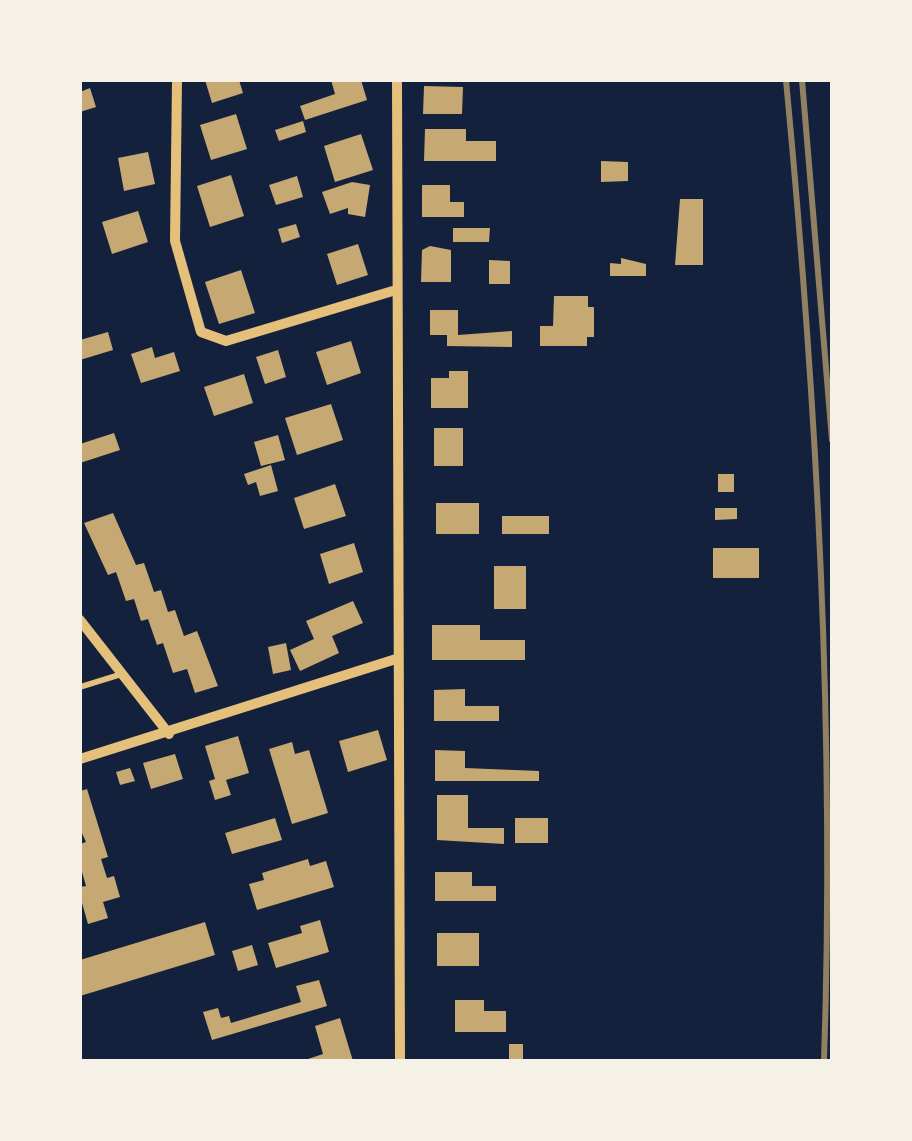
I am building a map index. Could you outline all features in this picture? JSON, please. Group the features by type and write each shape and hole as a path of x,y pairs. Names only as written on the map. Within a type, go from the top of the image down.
{"street":[{"path":"177,80 175,241 200,332 226,341 396,290"},
{"path":"397,80 400,1061"},
{"path":"80,620 169,734"},
{"path":"80,760 396,659"}],"lane":[{"path":"80,687 124,674"}],"building":[{"path":"205,80 239,80 243,93 212,103"},
{"path":"331,80 361,80 367,100 305,120 300,106 335,94"},
{"path":"424,86 463,87 462,114 423,114"},
{"path":"90,88 96,107 80,112 80,92"},
{"path":"236,114 247,149 211,160 200,125"},
{"path":"303,121 306,132 279,141 275,130"},
{"path":"425,129 466,129 466,141 496,141 496,161 424,161"},
{"path":"361,134 373,170 335,182 324,146"},
{"path":"148,152 155,184 124,191 118,158"},
{"path":"601,161 628,162 628,181 601,182"},
{"path":"231,175 244,216 210,227 197,186"},
{"path":"297,176 303,197 276,205 269,185"},
{"path":"352,182 370,185 365,217 348,214 348,208 330,214 322,192"},
{"path":"422,185 450,185 450,202 464,202 464,217 422,217"},
{"path":"680,199 703,199 703,265 675,265"},
{"path":"138,211 148,242 112,254 102,222"},
{"path":"296,224 300,237 282,243 278,229"},
{"path":"453,228 490,228 489,242 453,242"},
{"path":"358,244 368,275 337,285 327,254"},
{"path":"430,246 451,250 451,282 421,282 422,250"},
{"path":"621,258 646,264 646,276 610,276 610,263 621,264"},
{"path":"489,260 510,261 510,284 489,284"},
{"path":"241,270 255,313 219,324 205,282"},
{"path":"554,296 588,296 588,307 594,307 594,337 587,337 587,346 540,346 540,326 553,326"},
{"path":"430,310 458,310 458,335 512,331 512,347 447,346 447,335 430,335"},
{"path":"108,332 113,350 80,360 80,340"},
{"path":"351,341 361,373 327,385 316,352"},
{"path":"152,347 155,358 174,352 180,371 141,383 131,354"},
{"path":"278,350 286,377 265,384 256,357"},
{"path":"449,371 468,371 468,408 431,408 431,378 449,378"},
{"path":"244,374 253,403 214,416 204,387"},
{"path":"331,404 343,440 297,455 285,418"},
{"path":"434,428 463,428 463,466 434,466"},
{"path":"114,433 120,450 80,463 80,444"},
{"path":"278,435 285,460 261,466 254,442"},
{"path":"271,465 278,491 260,496 256,482 248,485 244,474"},
{"path":"718,474 734,474 734,492 718,492"},
{"path":"335,484 346,516 304,529 294,498"},
{"path":"436,503 479,503 479,534 436,534"},
{"path":"715,508 737,508 737,519 715,520"},
{"path":"113,513 136,565 144,563 154,592 161,590 168,612 175,610 184,636 197,631 218,686 195,693 187,669 173,673 163,643 157,645 148,619 141,621 134,599 126,601 116,572 108,575 84,523"},
{"path":"502,516 549,516 549,534 502,534"},
{"path":"354,543 363,572 329,584 320,554"},
{"path":"713,548 759,548 759,578 713,578"},
{"path":"494,566 526,566 526,609 494,609"},
{"path":"353,601 363,623 332,636 339,653 300,671 290,650 314,639 306,621"},
{"path":"432,625 480,625 480,640 525,640 525,660 432,660"},
{"path":"286,643 291,670 273,674 268,647"},
{"path":"465,689 465,706 499,706 499,721 434,721 434,690"},
{"path":"378,730 387,760 348,772 339,741"},
{"path":"238,736 249,773 226,780 231,795 215,800 209,781 215,779 205,746"},
{"path":"292,742 295,754 309,750 328,813 292,824 269,749"},
{"path":"435,750 465,751 465,768 539,771 539,781 435,781"},
{"path":"175,754 183,779 151,789 143,763"},
{"path":"130,768 135,781 120,785 116,772"},
{"path":"87,789 108,857 101,859 107,878 114,876 120,897 103,902 108,918 88,924 80,896 80,887 86,886 80,844 86,842 80,829 80,791"},
{"path":"437,795 468,795 468,828 504,828 504,844 437,840"},
{"path":"275,818 282,840 232,854 225,833"},
{"path":"515,818 548,818 548,843 515,843"},
{"path":"308,859 310,866 326,861 334,887 257,910 249,884 264,880 262,873"},
{"path":"435,872 472,872 472,886 496,886 496,901 435,901"},
{"path":"320,920 329,952 276,968 268,943 302,933 300,926"},
{"path":"205,922 215,955 80,996 80,960"},
{"path":"437,933 479,933 479,966 437,966"},
{"path":"252,945 258,965 238,971 232,951"},
{"path":"319,980 327,1006 212,1040 203,1012 218,1008 221,1018 229,1016 231,1023 301,1002 296,986"},
{"path":"455,1000 484,1000 484,1011 506,1011 506,1032 455,1032"},
{"path":"340,1018 353,1061 302,1061 323,1054 315,1026"},
{"path":"509,1044 523,1044 523,1061 509,1061"}],"railway":[{"path":"786,80 807,325 821,570 827,816 824,1061"},
{"path":"802,80 832,440"}]}
